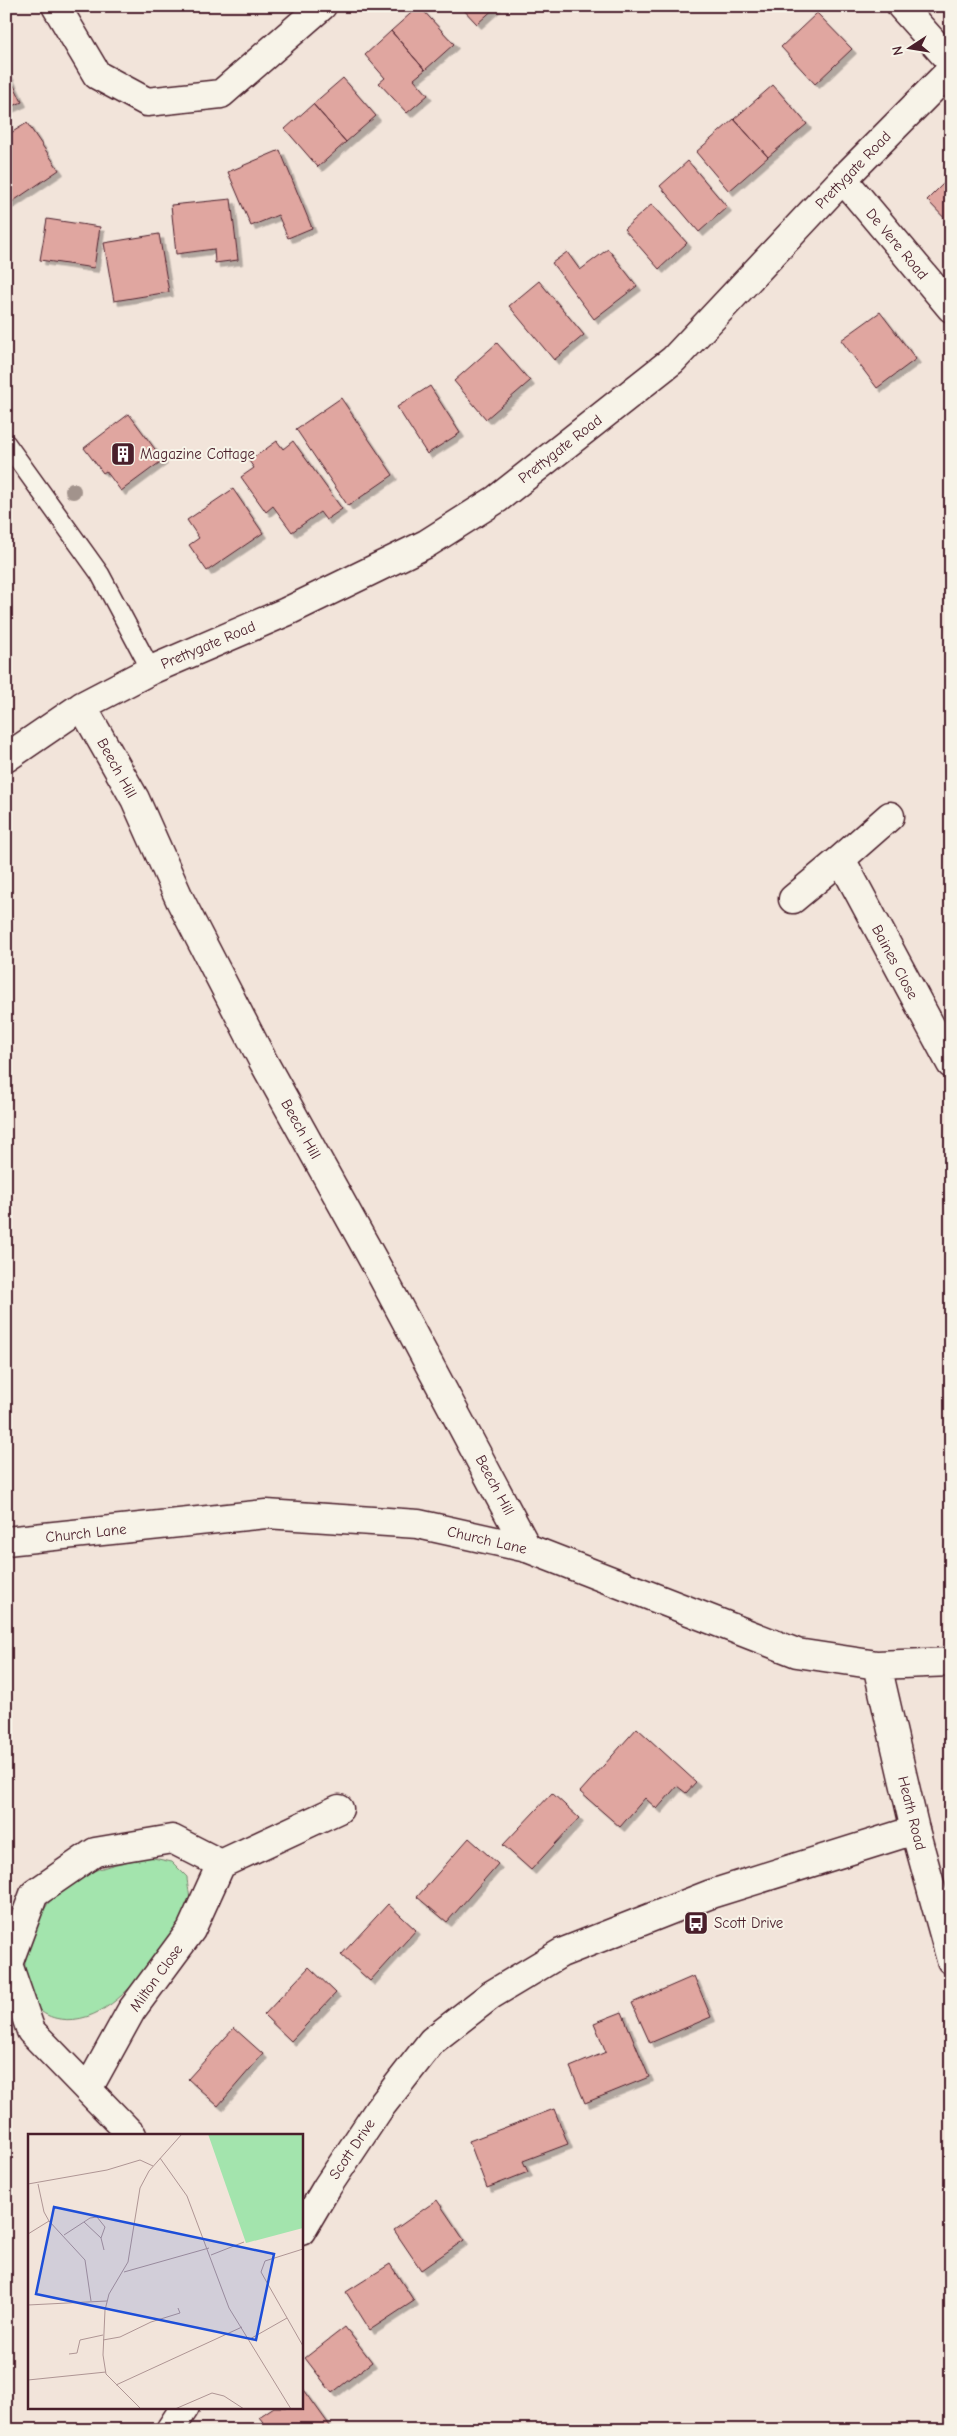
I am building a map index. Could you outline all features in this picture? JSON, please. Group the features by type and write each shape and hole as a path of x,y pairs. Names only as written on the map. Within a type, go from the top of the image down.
{"street":[{"path":"56,6 98,75 146,102 222,94 322,6"},
{"path":"901,6 951,62"},
{"name":"Prettygate Road","path":"6,758 82,706 151,670 286,612 426,544 498,499 673,360 951,70"},
{"name":"De Vere Road","path":"844,180 951,308"},
{"name":"Beech Hill","path":"82,706 135,800 180,900 263,1061 382,1274 527,1548"},
{"path":"793,899 890,816"},
{"name":"Baines Close","path":"841,859 951,1064"},
{"name":"Church Lane","path":"6,1541 266,1514 418,1524 527,1548 797,1653 877,1665 951,1662"},
{"name":"Heath Road","path":"877,1665 915,1830 951,1960"},
{"path":"131,2134 31,2031 8,1964 34,1894 94,1852 172,1839 221,1864 339,1809"},
{"name":"Scott Drive","path":"302,2229 327,2187 379,2109 432,2041 491,1995 561,1953 702,1898 915,1830"},
{"name":"Milton Close","path":"88,2089 131,2011 190,1930 221,1864"},
{"path":"170,2430 184,2408"}],"lane":[{"path":"6,443 100,574 151,670"}],"green space":[{"path":"149,1857 172,1862 187,1877 189,1903 177,1926 132,1985 111,2004 87,2017 74,2019 51,2017 44,2014 37,2007 30,1994 25,1979 25,1968 29,1943 40,1916 47,1905 63,1887 93,1871"}],"building":[{"path":"419,6 454,44 425,70 391,31"},
{"path":"460,6 497,6 477,24"},
{"path":"817,13 852,49 815,84 781,47"},
{"path":"391,31 425,70 414,79 428,95 407,113 379,83 385,78 365,55"},
{"path":"6,69 22,102 6,109"},
{"path":"343,78 376,116 346,142 313,104"},
{"path":"773,85 807,124 768,157 734,119"},
{"path":"313,104 346,142 318,167 285,129"},
{"path":"734,119 768,157 729,191 696,152"},
{"path":"27,123 59,170 9,204 6,200 6,136"},
{"path":"280,150 312,228 288,238 278,215 251,226 228,172"},
{"path":"688,161 727,207 699,232 660,186"},
{"path":"951,176 951,225 927,200"},
{"path":"231,199 238,260 215,263 214,249 176,254 171,205"},
{"path":"652,204 687,243 659,269 624,229"},
{"path":"47,219 100,227 94,268 40,260"},
{"path":"159,234 169,292 114,301 104,243"},
{"path":"608,249 637,286 594,319 552,263 567,252 580,270"},
{"path":"539,281 584,335 554,360 509,306"},
{"path":"880,312 916,359 877,388 841,340"},
{"path":"497,343 530,381 486,419 454,381"},
{"path":"430,386 460,433 427,454 397,407"},
{"path":"341,398 393,475 348,506 296,429"},
{"name":"Magazine Cottage","path":"129,414 163,460 121,491 106,471 103,473 84,448"},
{"path":"277,441 283,449 293,441 342,509 326,520 320,512 292,532 273,506 266,512 241,477 254,468 249,461"},
{"path":"233,489 263,533 207,571 189,545 199,538 187,520"},
{"path":"637,1728 696,1782 686,1793 677,1786 657,1809 645,1798 620,1827 580,1792"},
{"path":"552,1793 579,1818 531,1870 503,1845"},
{"path":"469,1838 498,1864 447,1922 417,1897"},
{"path":"388,1904 416,1930 370,1981 341,1955"},
{"path":"309,1967 336,1993 291,2041 264,2015"},
{"path":"694,1976 711,2017 650,2043 632,2003"},
{"path":"622,2012 649,2077 585,2103 570,2067 606,2052 594,2023"},
{"path":"234,2028 263,2054 218,2106 188,2079"},
{"path":"554,2109 568,2144 523,2161 528,2172 487,2188 469,2141"},
{"path":"437,2200 464,2240 421,2270 394,2230"},
{"path":"390,2264 414,2301 370,2330 346,2292"},
{"path":"345,2327 372,2362 332,2393 305,2358"},
{"path":"302,2387 330,2426 324,2430 269,2430 259,2417 272,2408 302,2408"}],"place":[{"name":"Magazine Cottage","path":"123,454"},
{"name":"Scott Drive","path":"696,1923"}]}
